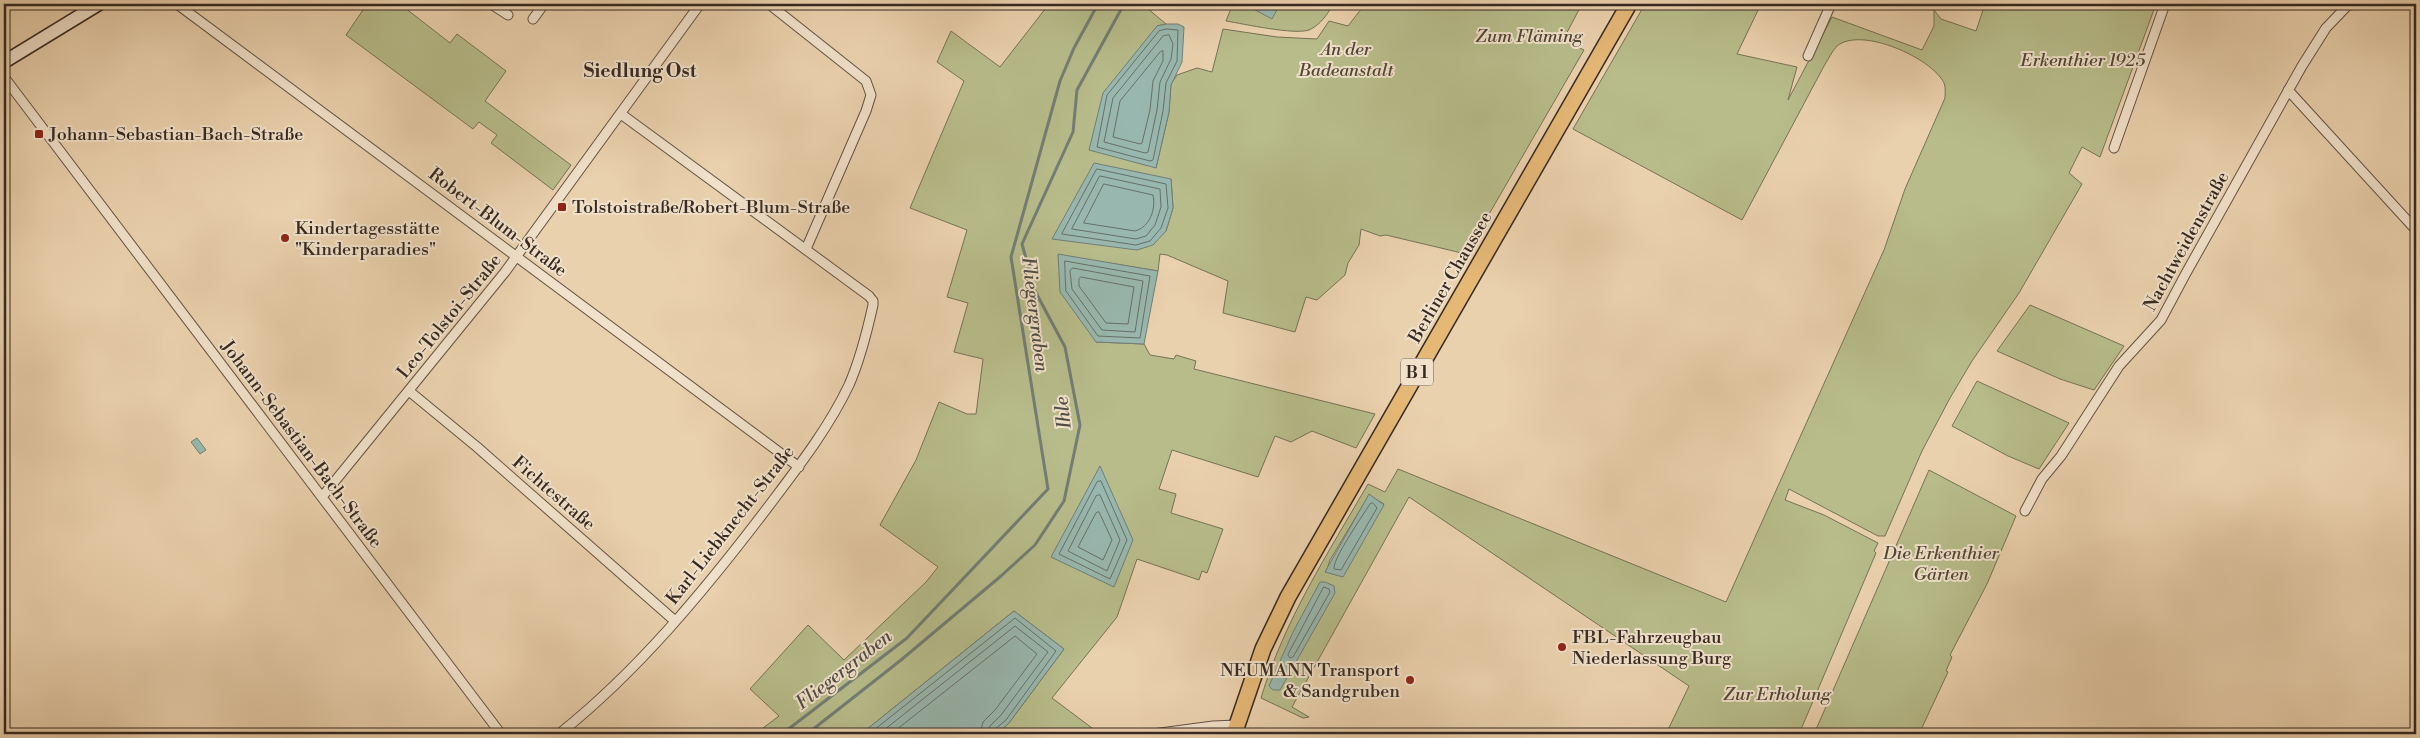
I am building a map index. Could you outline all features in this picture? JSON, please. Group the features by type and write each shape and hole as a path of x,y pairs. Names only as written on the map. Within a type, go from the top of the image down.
{"main road":[{"path":"4,62 98,4"},
{"name":"Berliner Chaussee","path":"1235,730 1263,649 1288,597 1629,4"}],"street":[{"name":"Robert-Blum-Straße","path":"177,4 799,466"},
{"path":"491,4 508,15"},
{"path":"533,19 544,4"},
{"name":"Leo-Tolstoi-Straße","path":"322,497 518,256 700,4"},
{"path":"621,114 795,244 806,250 869,105 871,90 859,74 769,4"},
{"path":"1808,56 1831,4"},
{"path":"2114,148 2165,4"},
{"name":"Nachtweidenstraße","path":"2025,511 2042,479 2061,456 2119,366 2153,330 2170,308 2185,275 2317,40 2348,4"},
{"name":"Johann-Sebastian-Bach-Straße","path":"4,77 501,734"},
{"path":"2288,90 2416,230"},
{"name":"Karl-Liebknecht-Straße","path":"559,734 614,685 674,622 736,548 799,466 849,385 860,354 873,301 806,250"},
{"name":"Fichtestraße","path":"409,391 492,459 674,622"},
{"path":"1153,734 1213,726 1235,730"}],"green space":[{"path":"367,4 389,4 392,6 400,4 450,43 457,34 506,71 485,101 571,165 553,190 491,143 497,135 479,122 473,129 346,35"},
{"path":"1049,4 1150,4 1147,8 1166,24 1157,26 1156,168 1169,112 1171,84 1177,75 1197,68 1212,72 1223,29 1277,37 1317,39 1329,21 1348,26 1365,4 1582,4 1563,40 1584,50 1466,254 1386,235 1380,236 1361,229 1359,245 1348,263 1345,275 1317,300 1306,297 1295,332 1223,313 1228,281 1167,255 1160,254 1158,271 1058,255 1096,342 1144,344 1150,355 1174,359 1176,355 1196,361 1194,369 1375,414 1356,448 1312,431 1291,442 1275,436 1258,477 1172,450 1159,489 1176,494 1171,513 1223,529 1207,573 1202,571 1199,580 1137,559 1117,617 1052,698 1100,734 997,734 1009,723 1064,649 1014,611 861,734 755,734 779,716 750,689 808,625 844,660 926,582 938,567 880,525 916,460 939,402 967,414 976,414 983,359 954,352 968,303 947,297 967,230 910,208 964,81 937,62 951,31 1000,67","holes":["1171,179 1173,208 1166,231"]},
{"path":"1227,4 1333,4 1316,26 1309,30 1292,31 1226,21 1232,6"},
{"path":"1645,4 1761,4 1737,54 1797,67 1788,100 1832,17 1922,50 1934,26 1934,10 1941,19 1976,31 1985,4 2156,4 2100,157 2082,147 2069,173 2082,184 2019,293 1972,361 1950,398 1922,451 1885,536 1878,536 1789,489 1785,500 1824,515 1878,543 1874,551 1876,553 1799,734 1666,734 1689,686 1409,497 1292,707 1309,717 1303,718 1261,698 1294,615 1368,484 1385,492 1398,469 1726,602 1884,250 1905,189 1945,98 1945,87 1937,73 1926,64 1895,48 1878,42 1862,40 1848,41 1837,46 1824,66 1742,220 1573,129","holes":["1369,495 1384,504 1326,572 1330,560"]},
{"path":"2030,305 2124,346 2094,390 2060,379 1997,351"},
{"path":"1977,381 2069,423 2039,469 2008,456 1952,426"},
{"name":"Die Erkenthier Gärten","path":"1929,470 2016,516 1987,584 1950,655 1952,657 1946,671 1948,672 1919,734 1814,734"}],"water":[{"path":"1244,4 1280,4 1272,19"},
{"path":"1178,24 1184,27 1182,62 1171,85 1169,112 1156,168 1089,150 1103,93 1157,26"},
{"path":"1094,163 1171,179 1173,208 1166,231 1153,245 1137,250 1052,239"},
{"path":"1058,254 1158,271 1144,344 1096,342 1060,292"},
{"path":"197,438 206,450 200,454 191,442"},
{"path":"1100,466 1133,540 1114,587 1051,557"},
{"path":"1369,494 1384,505 1343,577 1325,572"},
{"path":"1320,582 1334,586 1335,593 1280,690 1273,690 1269,686 1293,632"},
{"path":"1014,611 1064,649 1009,723 997,734 861,734"}],"waterway":[{"name":"Fliegergraben","path":"782,734 907,638 1048,489 1011,257 1060,81 1074,48 1098,4"},
{"name":"Ihle","path":"807,734 901,660 1001,576 1035,545 1064,501 1080,425 1065,347 1035,291 1022,244 1073,132 1077,90 1124,4"}],"place":[{"name":"Johann-Sebastian-Bach-Straße","path":"39,134"},
{"name":"Tolstoistraße/Robert-Blum-Straße","path":"562,207"},
{"name":"Kindertagesstätte \"Kinderparadies\"","path":"285,238"},
{"name":"FBL-Fahrzeugbau Niederlassung Burg","path":"1562,647"},
{"name":"NEUMANN Transport & Sandgruben","path":"1410,680"}],"district":[{"name":"Siedlung Ost","path":"640,70"}],"park label":[{"name":"Zum Fläming","path":"1529,36"},
{"name":"An der Badeanstalt","path":"1346,59"},
{"name":"Erkenthier 1925","path":"2083,60"},
{"name":"Zur Erholung","path":"1777,694"}]}
